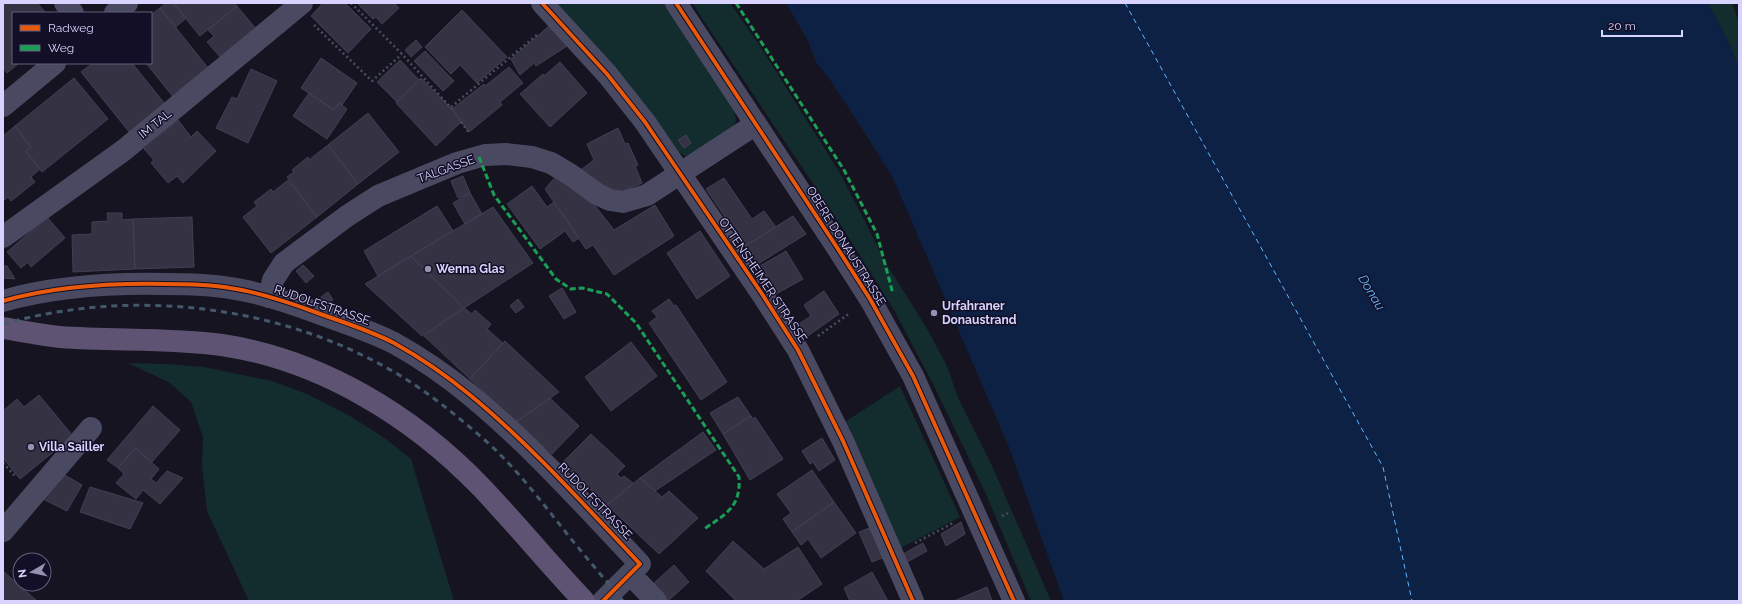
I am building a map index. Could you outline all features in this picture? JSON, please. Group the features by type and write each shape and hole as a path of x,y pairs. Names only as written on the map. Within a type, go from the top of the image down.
{"main road":[{"path":"3,328 59,336 188,341 224,346 291,362 352,389 386,409 451,458 481,488 584,601"}],"street":[{"path":"65,3 72,12"},
{"path":"116,12 127,3"},
{"name":"OBERE DONAUSTRASSE","path":"676,3 862,287 913,376 1014,601"},
{"name":"IM TAL","path":"3,238 124,150 306,11"},
{"name":"OTTENSHEIMER STRASSE","path":"549,11 607,74 645,122 762,294 798,350 843,441 913,601"},
{"path":"3,106 54,64"},
{"name":"TALGASSE","path":"269,297 273,280 284,263 346,216 378,196 457,162 479,157 506,154 532,157 551,163 571,174 597,194 610,200 623,202 647,195 756,124"},
{"name":"RUDOLFSTRASSE","path":"3,301 59,289 137,284 203,285 230,288 269,297 364,330 394,344 428,364 470,395 537,455 640,564 603,601"},
{"path":"3,531 91,428"},
{"path":"630,574 656,601"}],"path":[{"path":"351,3 402,54 452,108 549,11"},
{"path":"306,11 372,82 402,54"},
{"path":"798,350 855,310"},
{"path":"893,554 954,523"}],"green space":[{"path":"556,3 665,3 731,100 736,119 734,127 692,154 685,156 678,152"},
{"path":"692,3 730,3 758,43 840,173 886,263 926,327 946,364 959,400 993,468 1051,601 1031,601 986,494 933,384 894,310 842,227"},
{"path":"1708,3 1732,3 1739,23 1739,68 1726,37"},
{"path":"128,363 204,367 272,381 307,394 350,416 386,439 411,459 454,601 249,601 207,511 202,465 203,437 191,402 170,383"},
{"path":"900,386 960,517 899,549 845,422"}],"water":[{"name":"Donau","path":"786,3 1708,3 1726,37 1739,68 1739,601 1064,601 1009,447 893,178 858,122 828,77 816,62 808,41"}],"building":[{"path":"7,3 37,3 45,12 12,12 12,64 18,64 7,73 3,68 3,6"},
{"path":"166,3 173,3 186,18 176,27 160,8"},
{"path":"173,3 235,3 237,6 200,36"},
{"path":"323,3 345,3 371,29 348,53 311,16"},
{"path":"357,3 394,3 399,8 382,24 376,17 373,19"},
{"path":"237,6 256,29 221,58 207,42 214,36 208,30"},
{"path":"160,8 209,69 174,98 147,64 152,64 152,14"},
{"path":"462,10 507,57 477,83 460,65 451,74 425,47"},
{"path":"549,26 567,46 536,66 534,63 520,75 511,59"},
{"path":"416,40 422,47 411,57 405,50"},
{"path":"425,51 454,81 443,91 414,61"},
{"path":"321,58 357,83 342,105 339,103 334,110 301,88"},
{"path":"400,60 419,80 397,102 377,82"},
{"path":"560,62 587,93 550,127 520,94 543,74 544,76"},
{"path":"92,64 133,64 165,104 130,133 81,72"},
{"path":"509,67 523,83 500,102 502,105 469,132 452,109"},
{"path":"251,69 277,81 248,143 216,128 232,97 237,99"},
{"path":"74,78 108,119 42,172 26,151 31,147 15,126"},
{"path":"421,78 452,109 461,122 436,146 396,103"},
{"path":"309,93 334,110 339,103 347,109 327,139 293,116"},
{"path":"368,113 399,152 358,184 328,145"},
{"path":"178,120 191,137 197,131 216,151 183,183 177,176 168,183 151,163 154,160 144,149"},
{"path":"15,126 31,147 26,151 40,169 31,177 35,182 11,201 8,197 3,201 3,136"},
{"path":"618,128 625,144 628,143 638,165 635,166 642,183 609,197 586,178 582,169 594,160 587,144"},
{"path":"686,135 691,143 684,148 678,140"},
{"path":"328,145 358,184 317,217 287,177 294,172 292,170 308,157 309,160"},
{"path":"558,174 588,197 614,230 655,205 674,236 614,275 593,245 586,249 545,189"},
{"path":"463,176 470,193 458,198 451,181"},
{"path":"724,178 752,219 764,211 776,227 745,246 706,189"},
{"path":"288,180 317,217 271,253 243,217 257,206 254,202 271,189 273,192"},
{"path":"532,186 547,207 554,202 579,238 573,242 565,231 540,249 507,204"},
{"path":"470,193 482,214 465,224 453,203"},
{"path":"437,206 453,231 378,276 364,251"},
{"path":"493,207 533,263 464,308 411,256"},
{"path":"107,213 122,213 122,220 133,219 135,269 73,272 72,235 92,234 92,222 108,221"},
{"path":"793,216 806,234 758,264 745,246"},
{"path":"47,217 65,238 31,267 28,262 21,268 7,252"},
{"path":"192,217 194,267 135,269 133,219"},
{"path":"700,231 730,276 697,299 667,253"},
{"path":"786,251 803,279 776,294 760,266"},
{"path":"411,256 464,308 422,336 365,284"},
{"name":"Wenna Glas","path":"428,264 431,265 431,271 428,272 425,271 424,268 425,265"},
{"path":"303,265 314,276 306,283 296,271"},
{"path":"3,266 7,266 15,279 3,278"},
{"path":"562,288 576,312 564,319 549,296"},
{"path":"824,291 839,314 802,340 794,327 811,316 804,305"},
{"path":"328,292 333,300 326,305 321,297"},
{"path":"518,299 524,307 516,313 510,306"},
{"path":"669,299 674,306 676,305 727,382 701,400 649,323 657,317 652,311"},
{"path":"464,308 472,314 475,310 491,324 487,329 503,343 470,379 424,336"},
{"path":"505,341 559,392 516,422 470,379"},
{"path":"631,342 657,376 611,411 585,377"},
{"name":"Villa Sailler","path":"39,395 73,436 20,479 3,458 3,411 17,399 24,407"},
{"path":"738,397 751,416 723,434 710,413"},
{"path":"550,398 579,426 552,454 516,422"},
{"path":"153,406 180,430 152,462 135,448 118,468 107,460"},
{"path":"751,416 753,419 755,417 783,459 750,480 723,434"},
{"path":"703,432 716,450 655,491 640,478"},
{"path":"591,434 625,466 617,474 621,478 624,476 633,483 607,505 562,463"},
{"path":"822,438 835,460 819,471 813,462 810,464 802,451"},
{"path":"135,448 159,469 151,479 156,483 167,471 183,478 160,504 143,490 136,499 116,483 124,474 118,468"},
{"path":"812,470 834,502 792,532 783,519 791,513 777,494"},
{"path":"61,473 82,485 67,511 41,498"},
{"path":"640,478 662,497 669,491 698,518 659,554 607,505"},
{"path":"90,487 143,503 130,529 80,512"},
{"path":"834,502 856,533 821,558 808,539 801,545 792,532"},
{"path":"961,522 965,534 946,546 941,534"},
{"path":"872,527 885,557 872,562 859,532"},
{"path":"733,541 764,569 798,547 822,584 797,601 736,601 706,571"},
{"path":"923,543 927,551 907,562 903,554"},
{"path":"674,565 689,582 668,601 653,584"},
{"path":"3,571 12,579 12,592 27,592 37,601 3,601"},
{"path":"872,572 888,601 850,601 844,588"},
{"path":"987,587 992,601 954,601"}],"ferry route":[{"path":"1125,3 1383,467 1412,601"}],"railway":[{"path":"3,324 54,312 107,306 160,306 214,310 266,320 317,336 366,357 412,383 432,397 451,411 498,452 527,484 623,601"}],"marked path":[{"path":"736,3 844,170 877,234 893,294"},
{"path":"479,157 494,195 556,279 571,289 582,288 607,294 636,323 739,477 739,487 735,503 725,514 704,529"}],"cycle path":[{"path":"542,3 607,74 645,122 762,294 798,350 843,441 913,601"},
{"path":"676,3 870,299 913,376 1014,601"},
{"path":"3,301 42,292 83,286 197,284 252,292 284,301 385,338 443,374 493,415 558,477 640,564 603,601"}],"place":[{"name":"Wenna Glas","path":"428,269"},
{"name":"Urfahraner Donaustrand","path":"934,313"},
{"name":"Villa Sailler","path":"31,447"}]}
